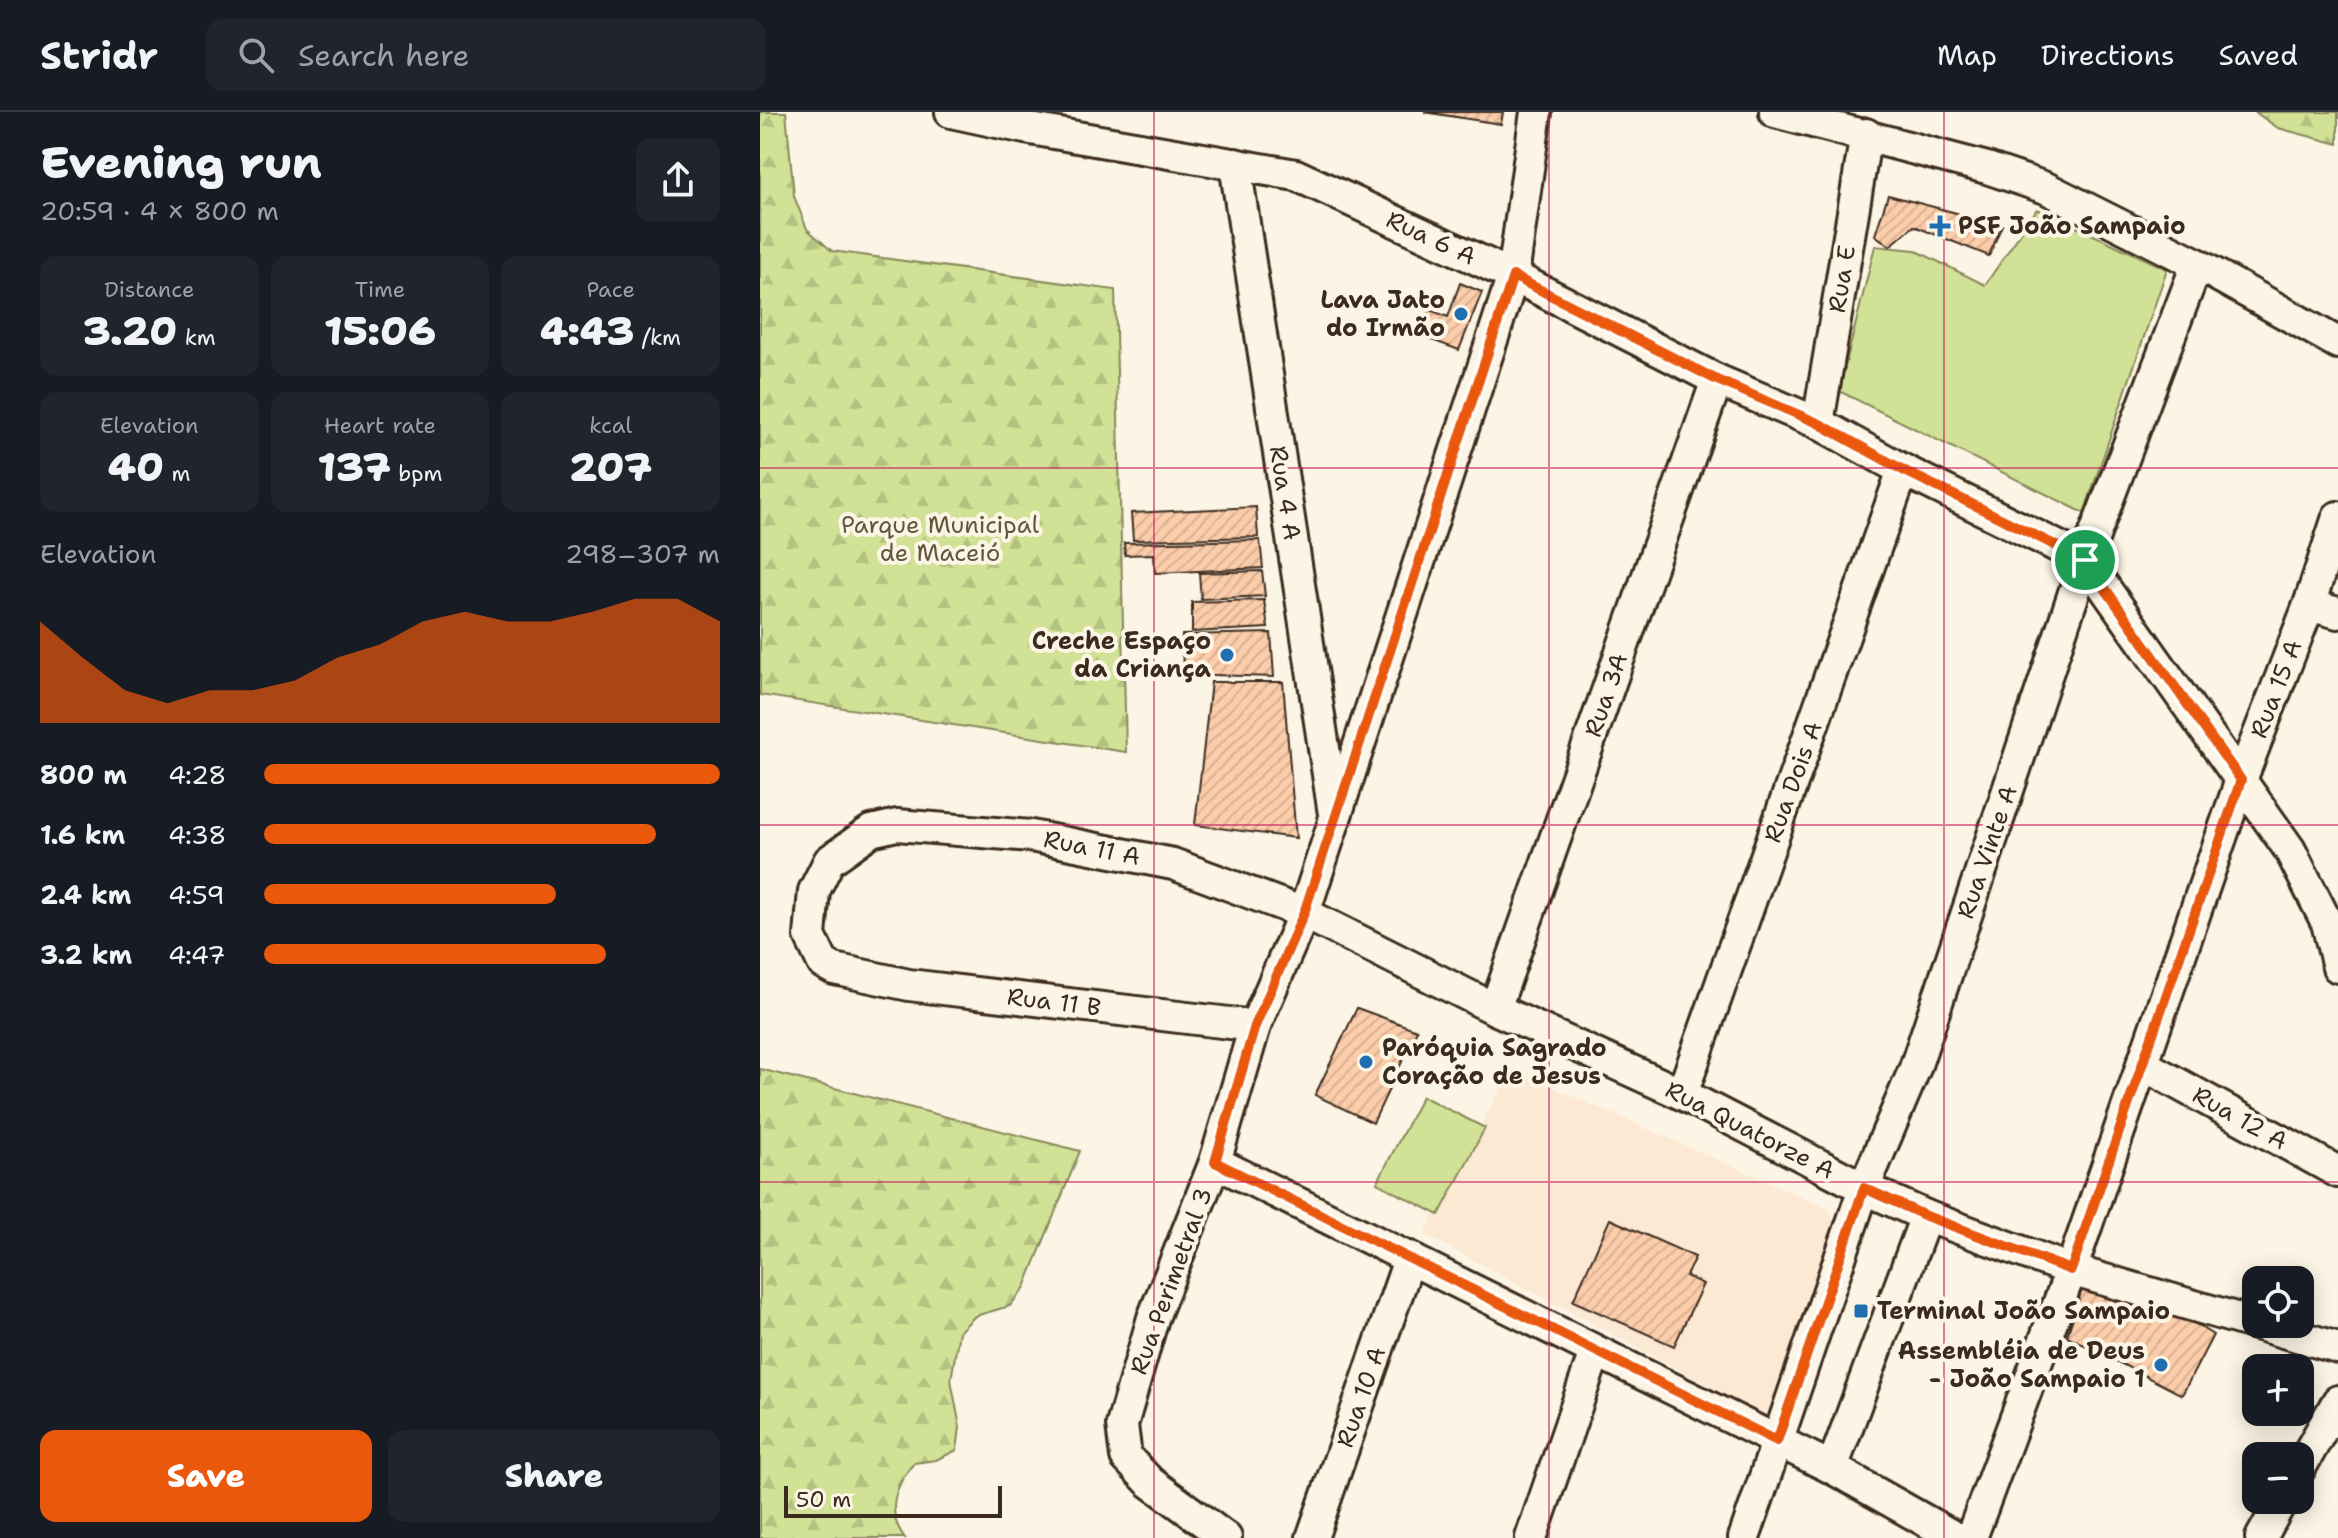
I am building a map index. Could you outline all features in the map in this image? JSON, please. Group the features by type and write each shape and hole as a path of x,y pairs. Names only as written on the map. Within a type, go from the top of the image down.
{"street":[{"name":"Rua 6 A","path":"951,112 1025,128 1296,175 1513,276 1717,380 1818,423 1903,470 2085,560 2290,850 2327,923 2338,967"},
{"name":"Rua Perimetral 3","path":"1226,1538 1150,1482 1126,1457 1122,1425 1153,1318 1215,1162 1255,1026 1304,913 1513,276 1536,112"},
{"path":"1775,112 1866,134 2046,188 2197,264 2338,343"},
{"name":"Rua E","path":"1818,423 1866,134"},
{"name":"Rua 4 A","path":"1235,164 1335,821"},
{"name":"Rua Vinte A","path":"1744,1538 1864,1188 1915,1068 2085,560 2197,264"},
{"name":"Rua 3A","path":"1495,1009 1717,380"},
{"name":"Rua Dois A","path":"1682,1094 1903,470"},
{"name":"Rua 15 A","path":"1971,1538 2071,1270 2241,780 2309,605 2338,517"},
{"path":"2309,605 2338,613"},
{"name":"Rua 11 A","path":"871,831 897,825 1031,836 1173,864 1304,913"},
{"name":"Rua 11 B","path":"871,831 829,861 814,891 810,936 823,963 834,969 909,985 1255,1026"},
{"name":"Rua Quatorze A","path":"1304,913 1495,1009 1682,1094 1864,1188 1926,1216 2071,1270 2242,1320"},
{"name":"Rua 12 A","path":"2142,1064 2338,1172"},
{"path":"1215,1162 1832,1468 1956,1538"},
{"path":"1832,1468 1926,1216"},
{"name":"Rua 10 A","path":"1312,1538 1410,1257"},
{"name":"Rua Quatorze A","path":"2304,1338 2338,1348"},
{"path":"1531,1538 1595,1352"},
{"path":"2314,1443 2338,1401"},
{"path":"2261,1538 2274,1514"}],"shaded area":[{"path":"1511,1069 1830,1209 1835,1231 1772,1419 1424,1234"}],"green space":[{"name":"Parque Municipal de Maceió","path":"760,112 786,112 794,196 807,229 832,251 1115,290 1126,752 760,695"},
{"path":"2255,112 2338,112 2338,144 2278,128"},
{"path":"2037,209 2167,269 2084,513 1839,391 1875,246 1915,250 1985,285"},
{"path":"760,1069 1080,1151 1025,1287 1010,1306 975,1316 959,1332 951,1380 960,1427 957,1450 936,1460 914,1463 902,1480 894,1509 905,1538 760,1538"},
{"path":"1422,1096 1485,1128 1439,1215 1377,1183"}],"building":[{"path":"1424,112 1503,112 1501,124"},
{"name":"PSF João Sampaio","path":"1888,195 2002,225 1989,256 1914,226 1890,246 1875,235"},
{"name":"Lava Jato do Irmão","path":"1460,283 1482,292 1459,350 1418,335 1430,310 1448,317"},
{"path":"1256,507 1258,537 1133,540 1131,513"},
{"path":"1260,540 1263,568 1155,573 1154,554 1125,555 1124,543"},
{"path":"1262,571 1265,596 1201,599 1199,573"},
{"path":"1264,600 1268,628 1192,632 1192,602"},
{"name":"Creche Espaço da Criança","path":"1271,633 1274,677 1183,674 1182,635"},
{"path":"1211,682 1283,682 1296,838 1195,825"},
{"name":"Paróquia Sagrado Coração de Jesus","path":"1357,1008 1417,1030 1373,1123 1315,1095"},
{"path":"1610,1219 1695,1257 1686,1276 1703,1284 1674,1346 1573,1301"},
{"name":"Assembléia de Deus - João Sampaio 1","path":"2082,1289 2177,1312 2213,1335 2182,1395 2067,1336"}],"place":[{"name":"PSF João Sampaio","path":"1940,226"},
{"name":"Lava Jato do Irmão","path":"1461,314"},
{"name":"Creche Espaço da Criança","path":"1227,655"},
{"name":"Paróquia Sagrado Coração de Jesus","path":"1366,1062"},
{"name":"Terminal João Sampaio","path":"1861,1311"},
{"name":"Assembléia de Deus - João Sampaio 1","path":"2161,1365"}],"route":[{"path":"1513,276 1717,380 1818,423 1903,470 2085,560 2241,780 2071,1270 1926,1216 1864,1188 1777,1441 1215,1162 1255,1026 1304,913 1513,276"}]}
